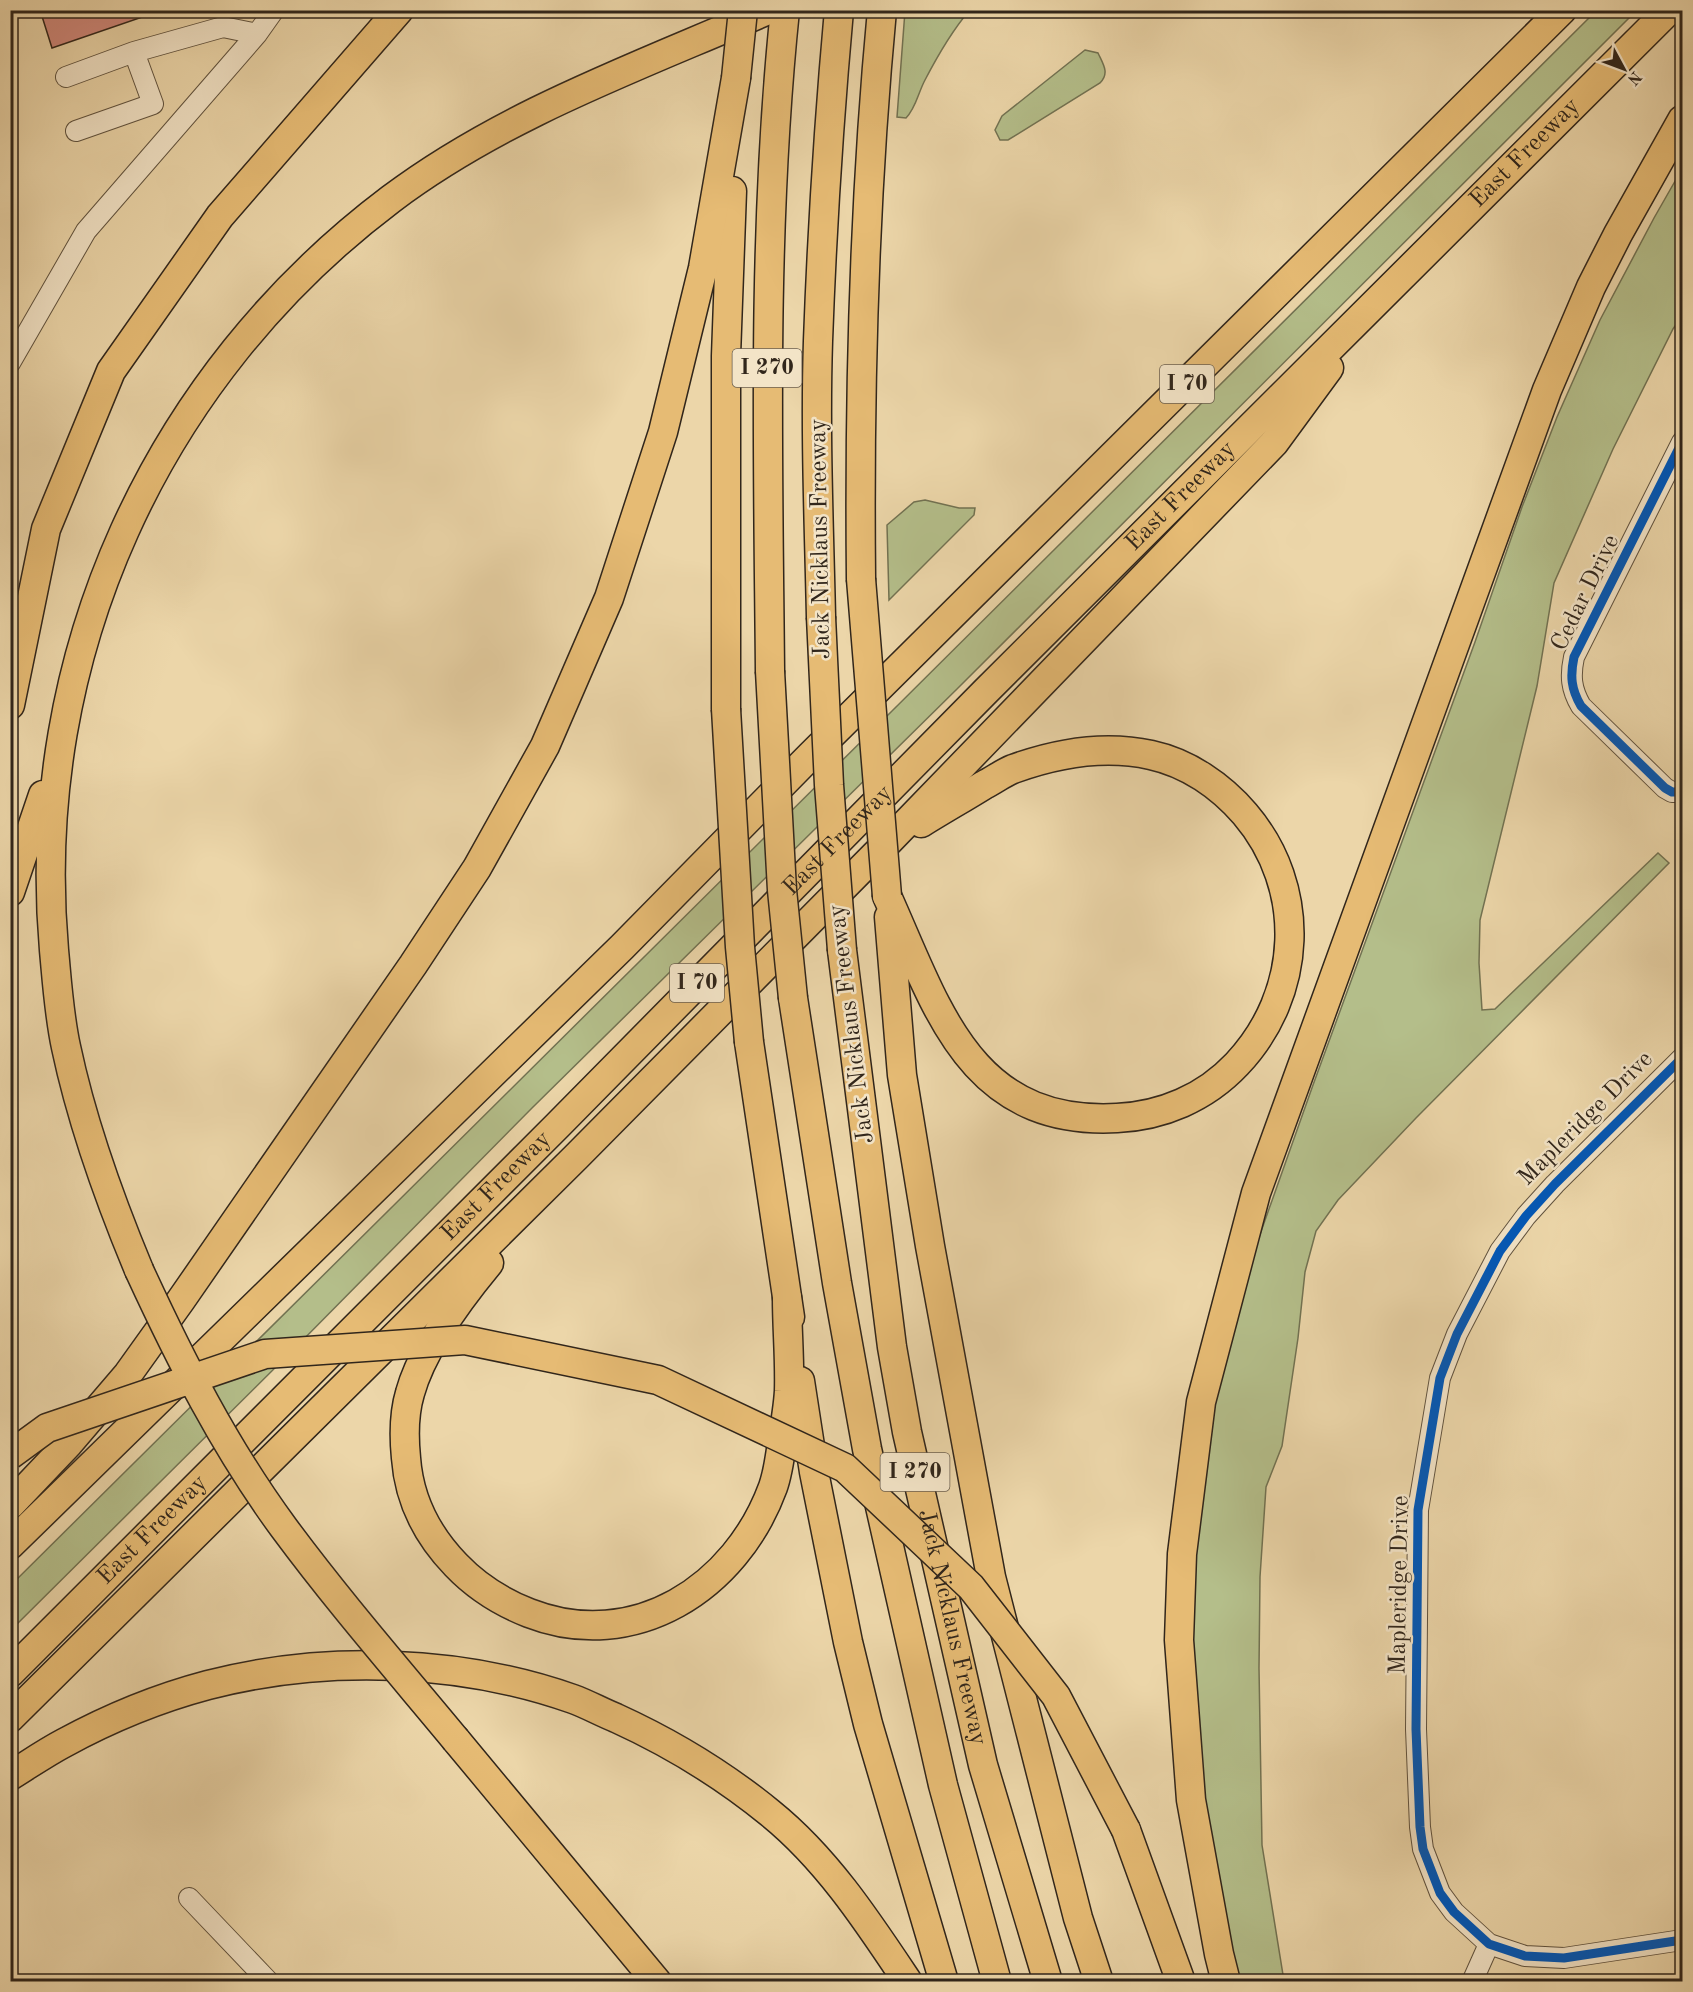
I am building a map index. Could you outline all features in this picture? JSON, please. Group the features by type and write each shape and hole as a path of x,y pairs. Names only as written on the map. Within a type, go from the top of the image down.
{"highway":[{"path":"10,705 46,529 111,371 220,216 399,10"},
{"path":"743,10 736,78 726,356 726,709 740,947 750,1041 814,1472 848,1642 874,1747 944,1982"},
{"path":"657,1982 365,1631 277,1518 246,1472 173,1342 117,1218 97,1160 65,1044 50,911 51,825 62,739 76,665 98,593 116,545 177,430 200,395 250,330 289,287 329,249 391,199 465,150 529,115 768,10"},
{"name":"Jack Nicklaus Freeway","path":"785,10 780,65 767,352 770,671 780,868 794,998 833,1259 867,1449 943,1785 997,1982"},
{"name":"Jack Nicklaus Freeway","path":"838,10 818,343 818,480 821,617 829,785 842,950 892,1347 907,1432 983,1765 1048,1982"},
{"name":"I 70","path":"10,1545 614,955 811,755 1562,10"},
{"name":"East Freeway","path":"10,1673 549,1134 976,700 1669,10"},
{"path":"881,17 865,249 861,579 902,1075 930,1246 991,1577 1078,1918 1099,1982"},
{"path":"10,1505 69,1443 128,1374 181,1300 413,965 477,868 545,746 609,598 663,432 703,268 736,78"},
{"path":"1226,1982 1191,1800 1179,1640 1182,1554 1201,1402 1256,1193 1547,390 1591,287 1618,234 1683,120"},
{"path":"10,1718 576,1156 886,844 1274,443 1385,294"},
{"path":"10,892 62,739"},
{"path":"886,844 1011,770 1047,759 1107,749 1153,756 1186,768 1211,782 1238,805 1264,840 1280,874 1289,914 1285,976 1278,1002 1265,1028 1247,1053 1216,1084 1172,1107 1137,1117 1104,1119 1070,1117 1020,1101 1001,1088 969,1058 940,1016 887,896"},
{"path":"576,1156 477,1278 441,1329 409,1394 405,1446 410,1488 415,1505 435,1540 449,1558 486,1591 509,1605 551,1620 596,1626 642,1619 673,1606 716,1575 748,1535 762,1513 774,1485 789,1390 787,1298"},
{"path":"10,1455 46,1428 266,1354 465,1340 658,1380 845,1468 971,1587 1056,1696 1126,1830 1181,1982"},
{"path":"10,1776 64,1743 108,1721 208,1685 270,1672 327,1666 385,1666 440,1669 518,1683 574,1699 661,1738 703,1763 771,1814 826,1868 875,1932 908,1982"}],"street":[{"path":"10,363 86,231 257,34 274,10"},
{"path":"66,77 134,52 223,27 257,34"},
{"path":"76,131 153,104 134,52"},
{"name":"Cedar Drive","path":"1683,442 1574,657 1571,683 1581,706 1665,789 1672,792 1683,792"},
{"name":"Mapleridge Drive","path":"1683,1058 1555,1184 1526,1216 1500,1251 1457,1334 1440,1378 1418,1510 1416,1729 1423,1849 1440,1893 1462,1920 1489,1944 1510,1952 1546,1958 1564,1958 1683,1940"},
{"path":"189,1898 269,1982"},
{"path":"1472,1982 1489,1944"}],"green space":[{"path":"905,11 969,11 940,53 906,118 897,117"},
{"path":"1596,11 1636,11 957,689 532,1108 11,1630 11,1585"},
{"path":"1085,50 1098,53 1102,61 1105,76 1100,83 1008,140 1000,140 995,130 1002,116"},
{"path":"1682,169 1682,316 1673,329 1613,449 1554,583 1537,686 1480,920 1479,963 1482,1010 1495,1009 1658,853 1669,863 1416,1118 1338,1200 1316,1231 1305,1272 1282,1446 1266,1487 1260,1577 1262,1845 1284,1981 1235,1982 1204,1826 1187,1595 1218,1382 1241,1288 1522,507 1557,417 1600,320"},
{"path":"925,500 959,508 975,508 974,515 889,600 887,525 914,502"}],"building":[{"path":"40,10 154,10 154,13 52,48"}],"cycle path":[{"path":"1682,442 1574,657 1572,670 1573,688 1581,706 1665,788 1672,792 1682,792"},
{"path":"1682,1058 1555,1184 1526,1216 1500,1251 1457,1334 1440,1378 1418,1510 1416,1729 1423,1849 1440,1893 1454,1912 1489,1944 1525,1956 1564,1958 1682,1940"}]}
